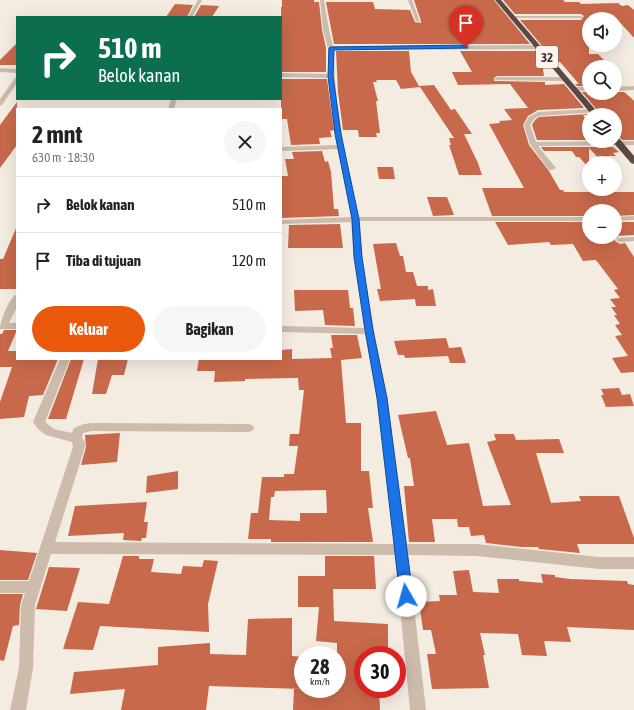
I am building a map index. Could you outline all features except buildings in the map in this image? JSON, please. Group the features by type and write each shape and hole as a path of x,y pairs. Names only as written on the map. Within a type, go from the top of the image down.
{"highway":[{"name":"32","path":"498,0 590,108"},
{"path":"622,148 634,161"}],"street":[{"path":"191,16 200,0"},
{"path":"322,0 326,30 331,48 331,76 341,147 355,219 358,257 369,330 382,398 401,550 418,710"},
{"path":"410,0 418,21"},
{"path":"513,17 581,17"},
{"path":"331,48 539,47"},
{"path":"0,70 16,71"},
{"path":"282,75 331,76"},
{"path":"497,79 566,79"},
{"path":"0,104 16,80"},
{"path":"622,89 634,88"},
{"path":"574,89 582,89"},
{"path":"552,168 533,144 527,125 531,118 538,114 582,113"},
{"path":"533,144 582,142"},
{"path":"622,142 634,143"},
{"path":"282,150 341,147"},
{"path":"622,219 634,218"},
{"path":"282,222 355,219 582,219"},
{"path":"622,240 634,239"},
{"path":"16,299 1,326 16,326"},
{"path":"282,329 369,330"},
{"path":"18,710 26,668 26,614 32,587 79,446 79,442 76,439 51,433 45,430 39,422 65,360"},
{"path":"76,439 78,431 84,428 92,427 248,428"},
{"path":"46,548 476,550 599,563 634,563"},
{"path":"0,587 32,587"}],"route":[{"path":"406,596 395,494 382,398 369,330 358,257 355,219 338,134 331,76 331,48 466,47"}]}
